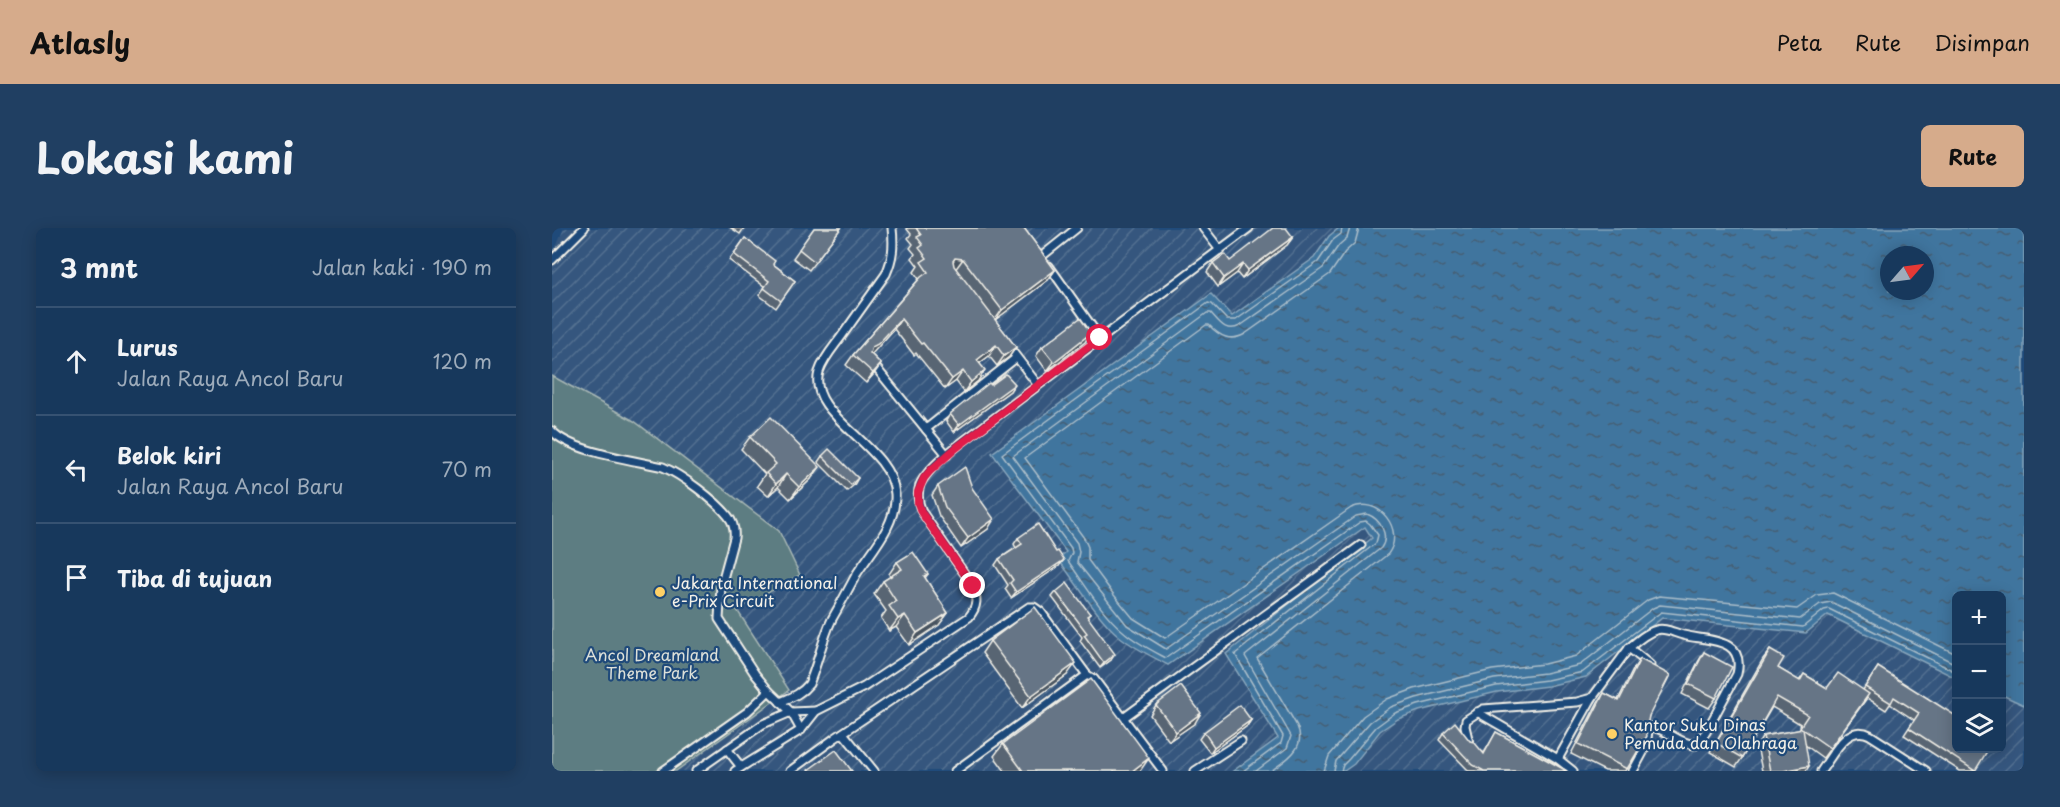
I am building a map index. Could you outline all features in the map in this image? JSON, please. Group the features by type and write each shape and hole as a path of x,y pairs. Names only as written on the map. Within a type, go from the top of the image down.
{"lane":[{"path":"552,260 584,228"},
{"path":"780,702 798,695 809,684 831,622 856,575 888,526 894,510 895,495 892,480 876,454 828,407 819,393 817,381 828,355 886,274 893,254 892,228"},
{"path":"1042,256 1077,228"},
{"path":"1203,228 1220,250"},
{"path":"696,771 763,724 791,712 816,711 864,687 969,617 976,609 977,597 973,586 921,512 918,492 924,478 947,455 1038,385 1249,228"},
{"path":"1034,247 1100,338"},
{"path":"1002,339 1038,385"},
{"path":"926,429 1016,358"},
{"path":"870,360 947,455"},
{"path":"552,431 558,437 581,448 663,467 675,472 728,516 735,530 721,586 719,619 755,674 791,712 801,730"},
{"path":"1122,719 1361,544"},
{"path":"790,771 1029,607 1034,607 1041,612 1087,675 1094,679 1163,771"},
{"path":"1558,759 1592,698 1629,648 1649,633 1663,629 1724,643 1738,656 1740,664 1706,732 1696,745 1685,744 1661,729 1651,726 1648,730 1646,747 1633,771"},
{"path":"1629,648 1658,672"},
{"path":"955,771 1087,675"},
{"path":"663,771 747,712 769,691"},
{"path":"1469,743 1466,720 1483,709 1577,702 1592,698"},
{"path":"727,748 738,769 801,730 816,711"},
{"path":"1476,712 1558,759 1573,771"},
{"path":"1821,771 1845,738 1856,731 1863,731 1926,771"},
{"path":"843,733 874,771"},
{"path":"1195,771 1241,741"}],"shaded area":[{"path":"564,228 1339,228 1329,236 1314,258 1231,316 1211,294 993,453 1066,552 1059,559 1167,665 1364,527 1372,538 1226,654 1303,771 676,771 788,690 737,610 799,575 779,531 634,421 552,376 552,252"},
{"path":"1827,614 1952,676 1952,753 2006,753 2006,697 2024,705 2024,771 1344,771 1354,764 1380,731 1398,719 1419,711 1497,692 1548,686 1586,677 1661,618 1806,633"}],"green space":[{"name":"Ancol Dreamland Theme Park","path":"552,376 634,421 779,531 800,575 737,610 789,690 676,771 552,771"}],"water":[{"path":"1339,228 2024,228 2024,705 2006,697 2006,591 1952,591 1952,676 1828,615 1806,633 1662,618 1586,677 1548,686 1497,692 1419,711 1398,719 1380,731 1354,764 1344,771 1233,771 1278,738 1226,654 1372,538 1365,527 1168,665 1125,640 1103,620 1058,559 1066,552 992,453 1211,294 1232,316 1314,258 1329,236"}],"building":[{"path":"814,228 841,228 815,262 799,249"},
{"path":"916,228 1024,228 1055,270 1002,310 963,259 955,258 954,266 1016,347 1004,356 996,345 977,360 985,370 971,382 963,371 952,379 901,319 878,344 872,347 870,353 881,364 873,373 853,355 921,277 928,272 921,262 927,258 919,248 923,245 917,237 921,235"},
{"path":"1273,228 1286,228 1293,237 1248,270 1243,264 1224,278 1213,263 1225,254 1230,261"},
{"path":"745,238 775,261 773,264 795,281 781,301 764,288 769,281 734,254"},
{"path":"1080,318 1091,333 1054,362 1042,347"},
{"path":"1006,374 1015,384 959,425 950,414 989,383 991,385"},
{"path":"771,417 820,467 799,487 786,474 776,484 766,473 776,464 750,437"},
{"path":"829,449 858,478 851,485 822,456"},
{"path":"965,467 972,488 994,519 968,538 945,507 938,486"},
{"path":"1038,524 1056,552 1058,551 1064,560 1016,592 1010,583 1013,580 999,559 1022,544 1018,538"},
{"path":"913,552 928,574 924,576 948,613 917,633 905,615 898,619 889,606 896,601 883,581 902,569 897,562"},
{"path":"1067,583 1090,614 1087,616 1115,654 1104,663 1084,635 1087,633 1056,592"},
{"path":"1035,607 1076,663 1031,696 990,641"},
{"path":"1770,650 1784,658 1778,668 1800,681 1804,674 1827,688 1838,673 1869,694 1830,748 1800,727 1808,715 1777,697 1742,758 1716,743"},
{"path":"1704,652 1732,667 1716,698 1688,684"},
{"path":"1640,659 1670,675 1649,716 1647,736 1627,769 1578,744 1604,693 1619,701"},
{"path":"1878,667 1952,713 1952,753 1986,753 1975,771 1909,728 1919,713 1894,697 1891,703 1865,687"},
{"path":"1091,679 1149,758 1132,771 1023,771 1003,744"},
{"path":"1181,686 1201,713 1176,732 1156,705"},
{"path":"1240,705 1251,720 1214,747 1204,732"},
{"path":"1455,722 1484,754 1496,732 1567,771 1484,771 1473,765 1443,733"},
{"path":"1803,729 1809,766 1770,771 1763,736"},
{"path":"836,750 852,771 808,770"}],"place":[{"name":"Jakarta International e-Prix Circuit","path":"660,592"},
{"name":"Kantor Suku Dinas Pemuda dan Olahraga","path":"1612,734"}],"route":[{"path":"973,586 921,512 918,492 924,478 956,448 1100,338"}]}
